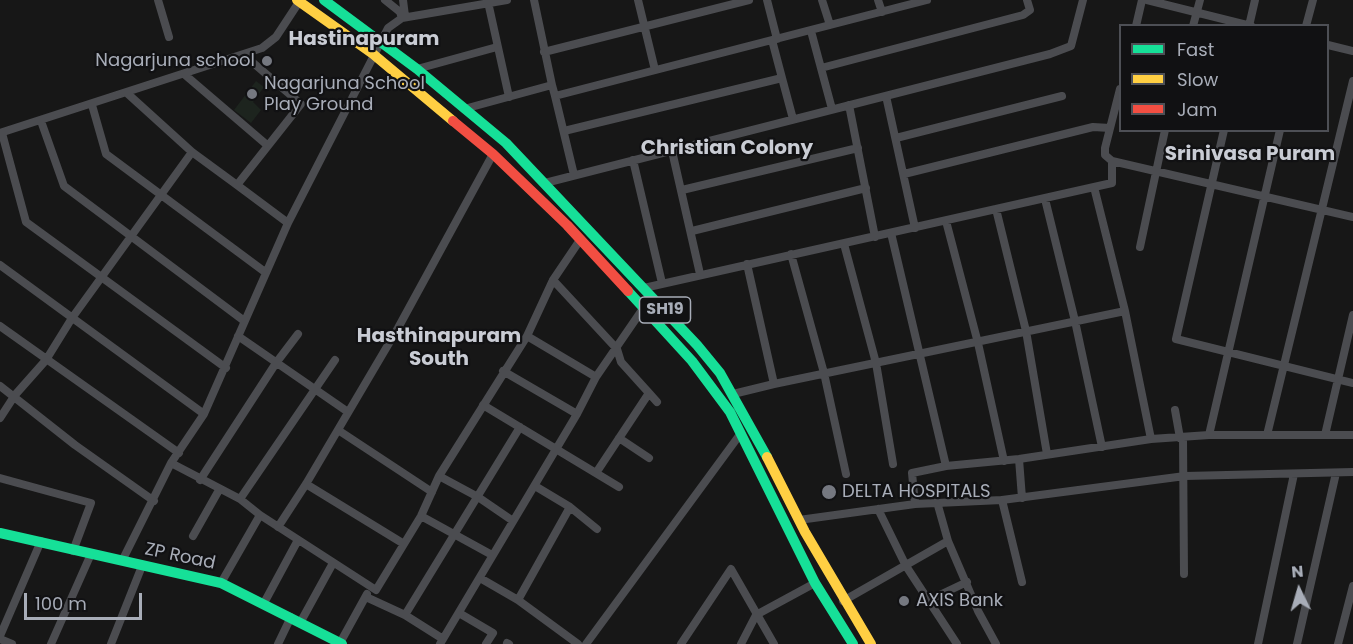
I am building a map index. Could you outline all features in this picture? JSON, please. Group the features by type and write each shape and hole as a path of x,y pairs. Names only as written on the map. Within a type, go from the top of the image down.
{"main road":[{"name":"SH19","path":"324,0 417,69 506,143 697,345 733,394 843,601 871,644"},
{"name":"SH19","path":"298,1 373,54 494,154 580,240 708,380 741,433 815,583 853,644"},
{"name":"ZP Road","path":"0,533 221,583 341,643"}],"street":[{"path":"158,0 169,37"},
{"path":"385,0 404,18"},
{"path":"403,0 404,18"},
{"path":"122,561 171,463 204,414 226,368 243,320 265,272 388,28 404,18 507,0"},
{"path":"534,0 544,52 574,175"},
{"path":"638,0 655,70"},
{"path":"544,52 645,27 721,3 749,0"},
{"path":"767,0 782,78 793,119"},
{"path":"822,0 830,25"},
{"path":"878,0 882,12"},
{"path":"555,96 926,0"},
{"path":"821,68 1023,15 1030,10 1027,0"},
{"path":"545,183 1005,66 1071,46 1083,0"},
{"path":"1136,24 1142,0"},
{"path":"1147,0 1246,24"},
{"path":"1194,24 1200,0"},
{"path":"1250,24 1255,0"},
{"path":"1307,24 1313,0"},
{"path":"226,368 26,222 1,133 262,48 276,37 298,1"},
{"path":"488,2 509,97"},
{"path":"811,31 831,109"},
{"path":"1329,45 1353,51"},
{"path":"417,69 497,47"},
{"path":"237,185 301,104 244,55"},
{"path":"184,74 267,145"},
{"path":"564,132 782,78"},
{"path":"1267,435 1353,81"},
{"path":"464,109 552,85"},
{"path":"1119,92 1105,148 1105,155 1112,161 1353,217"},
{"path":"128,93 192,152 288,224"},
{"path":"886,96 915,228"},
{"path":"896,138 1062,96"},
{"path":"92,105 106,154 265,272"},
{"path":"849,105 875,237"},
{"path":"41,121 64,186 243,320"},
{"path":"904,174 1093,127 1110,128"},
{"path":"1140,247 1154,170 1164,132"},
{"path":"1224,132 1175,335 1180,341 1353,383"},
{"path":"1209,435 1230,353 1280,132"},
{"path":"682,190 858,148"},
{"path":"672,151 700,274"},
{"path":"0,418 15,396 46,360 72,318 192,152"},
{"path":"278,527 398,328 494,154"},
{"path":"633,160 662,282"},
{"path":"644,288 662,282 844,244 1112,183 1112,161"},
{"path":"1094,187 1125,311 1151,439"},
{"path":"692,231 866,188"},
{"path":"1045,199 1075,321 1102,447"},
{"path":"996,209 1026,331 1047,454"},
{"path":"946,221 978,343 1004,461"},
{"path":"891,233 946,466"},
{"path":"171,463 240,500 376,590 421,516 439,476 527,336 553,280 580,240"},
{"path":"844,244 876,363 893,464"},
{"path":"791,254 824,373 846,474"},
{"path":"747,264 774,384"},
{"path":"0,265 204,414"},
{"path":"553,280 617,349 621,362 657,402"},
{"path":"366,597 405,615 442,641 577,414 596,377 642,310"},
{"path":"733,394 1125,311"},
{"path":"1325,435 1353,315"},
{"path":"0,326 179,453"},
{"path":"200,480 276,363 298,334"},
{"path":"238,336 348,412"},
{"path":"527,336 596,377"},
{"path":"240,500 335,360"},
{"path":"503,371 577,414"},
{"path":"0,386 75,445 154,501"},
{"path":"596,473 649,393"},
{"path":"483,405 620,488"},
{"path":"1175,410 1182,438 1185,476 1185,574"},
{"path":"405,615 520,427"},
{"path":"338,430 432,492"},
{"path":"586,644 741,433"},
{"path":"915,504 912,473 946,466 1004,461 1151,439 1209,435 1353,435"},
{"path":"619,438 648,459"},
{"path":"1019,459 1022,498"},
{"path":"799,520 915,504 1022,498 1185,476 1353,472"},
{"path":"1297,644 1336,473"},
{"path":"1258,644 1294,474"},
{"path":"439,476 477,497 513,521"},
{"path":"0,478 91,503 73,551"},
{"path":"306,484 404,544"},
{"path":"535,486 570,507 597,529"},
{"path":"193,536 219,490"},
{"path":"1002,500 1022,582"},
{"path":"936,502 948,541 978,611 996,644"},
{"path":"518,600 570,507"},
{"path":"878,509 906,566 957,644"},
{"path":"221,583 260,515"},
{"path":"421,516 492,555"},
{"path":"264,603 298,540"},
{"path":"12,644 0,637 41,541"},
{"path":"843,601 948,541"},
{"path":"51,644 91,554"},
{"path":"278,644 333,563"},
{"path":"111,644 142,566"},
{"path":"681,644 731,569 774,644"},
{"path":"480,578 518,600 578,644"},
{"path":"927,601 967,582"},
{"path":"741,644 756,615 815,583"},
{"path":"341,643 370,586"},
{"path":"1338,644 1353,586"},
{"path":"459,613 493,633 486,644"}],"shaded area":[{"name":"Nagarjuna School Play Ground","path":"256,81 264,87 253,102 261,110 251,123 234,110"}],"traffic: fast":[{"path":"324,0 417,69 506,143 697,345 720,373 767,457"},
{"path":"628,291 692,361 730,412 815,583 853,644"},
{"path":"0,533 221,583 342,644"}],"traffic: slow":[{"path":"297,0 373,54 453,121"},
{"path":"767,457 805,532 871,644"}],"traffic: jam":[{"path":"453,121 493,154 567,225 628,291"}],"place":[{"name":"Nagarjuna school","path":"267,61"},
{"name":"Nagarjuna School Play Ground","path":"252,94"},
{"name":"DELTA HOSPITALS","path":"829,492"},
{"name":"AXIS Bank","path":"904,601"}],"district":[{"name":"Hastinapuram","path":"364,40"},
{"name":"Christian Colony","path":"727,149"},
{"name":"Srinivasa Puram","path":"1250,155"},
{"name":"Hasthinapuram South","path":"439,348"}]}
